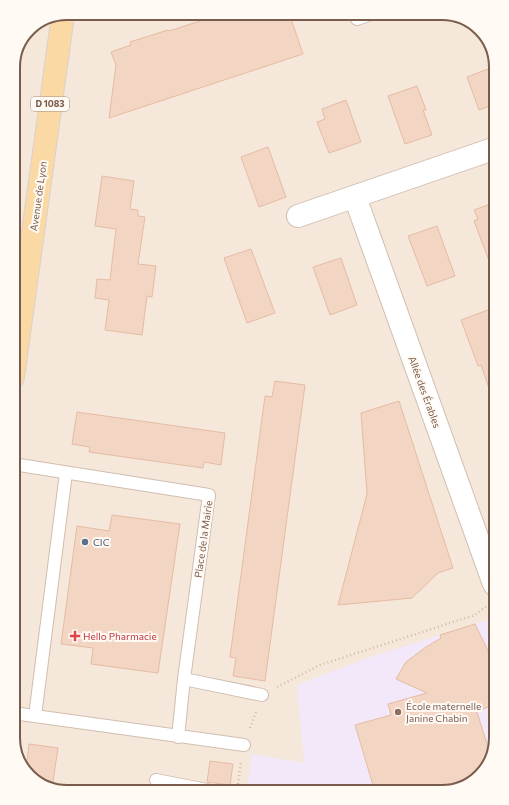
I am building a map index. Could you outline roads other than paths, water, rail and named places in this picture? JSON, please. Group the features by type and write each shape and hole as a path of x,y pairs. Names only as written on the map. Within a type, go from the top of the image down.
{"main road":[{"name":"Avenue de Lyon","path":"20,326 62,21"}],"street":[{"path":"298,216 489,150"},
{"name":"Allée des Érables","path":"354,197 489,570"}],"lane":[{"name":"Place de la Mairie","path":"20,465 209,495 184,679 178,737"},
{"path":"35,716 66,473"},
{"path":"184,679 262,695"},
{"path":"20,714 244,745"},
{"path":"156,780 181,785"}],"place":[{"name":"CIC","path":"85,542"},
{"name":"Hello Pharmacie","path":"75,636"},
{"name":"École maternelle Janine Chabin","path":"398,712"}]}
